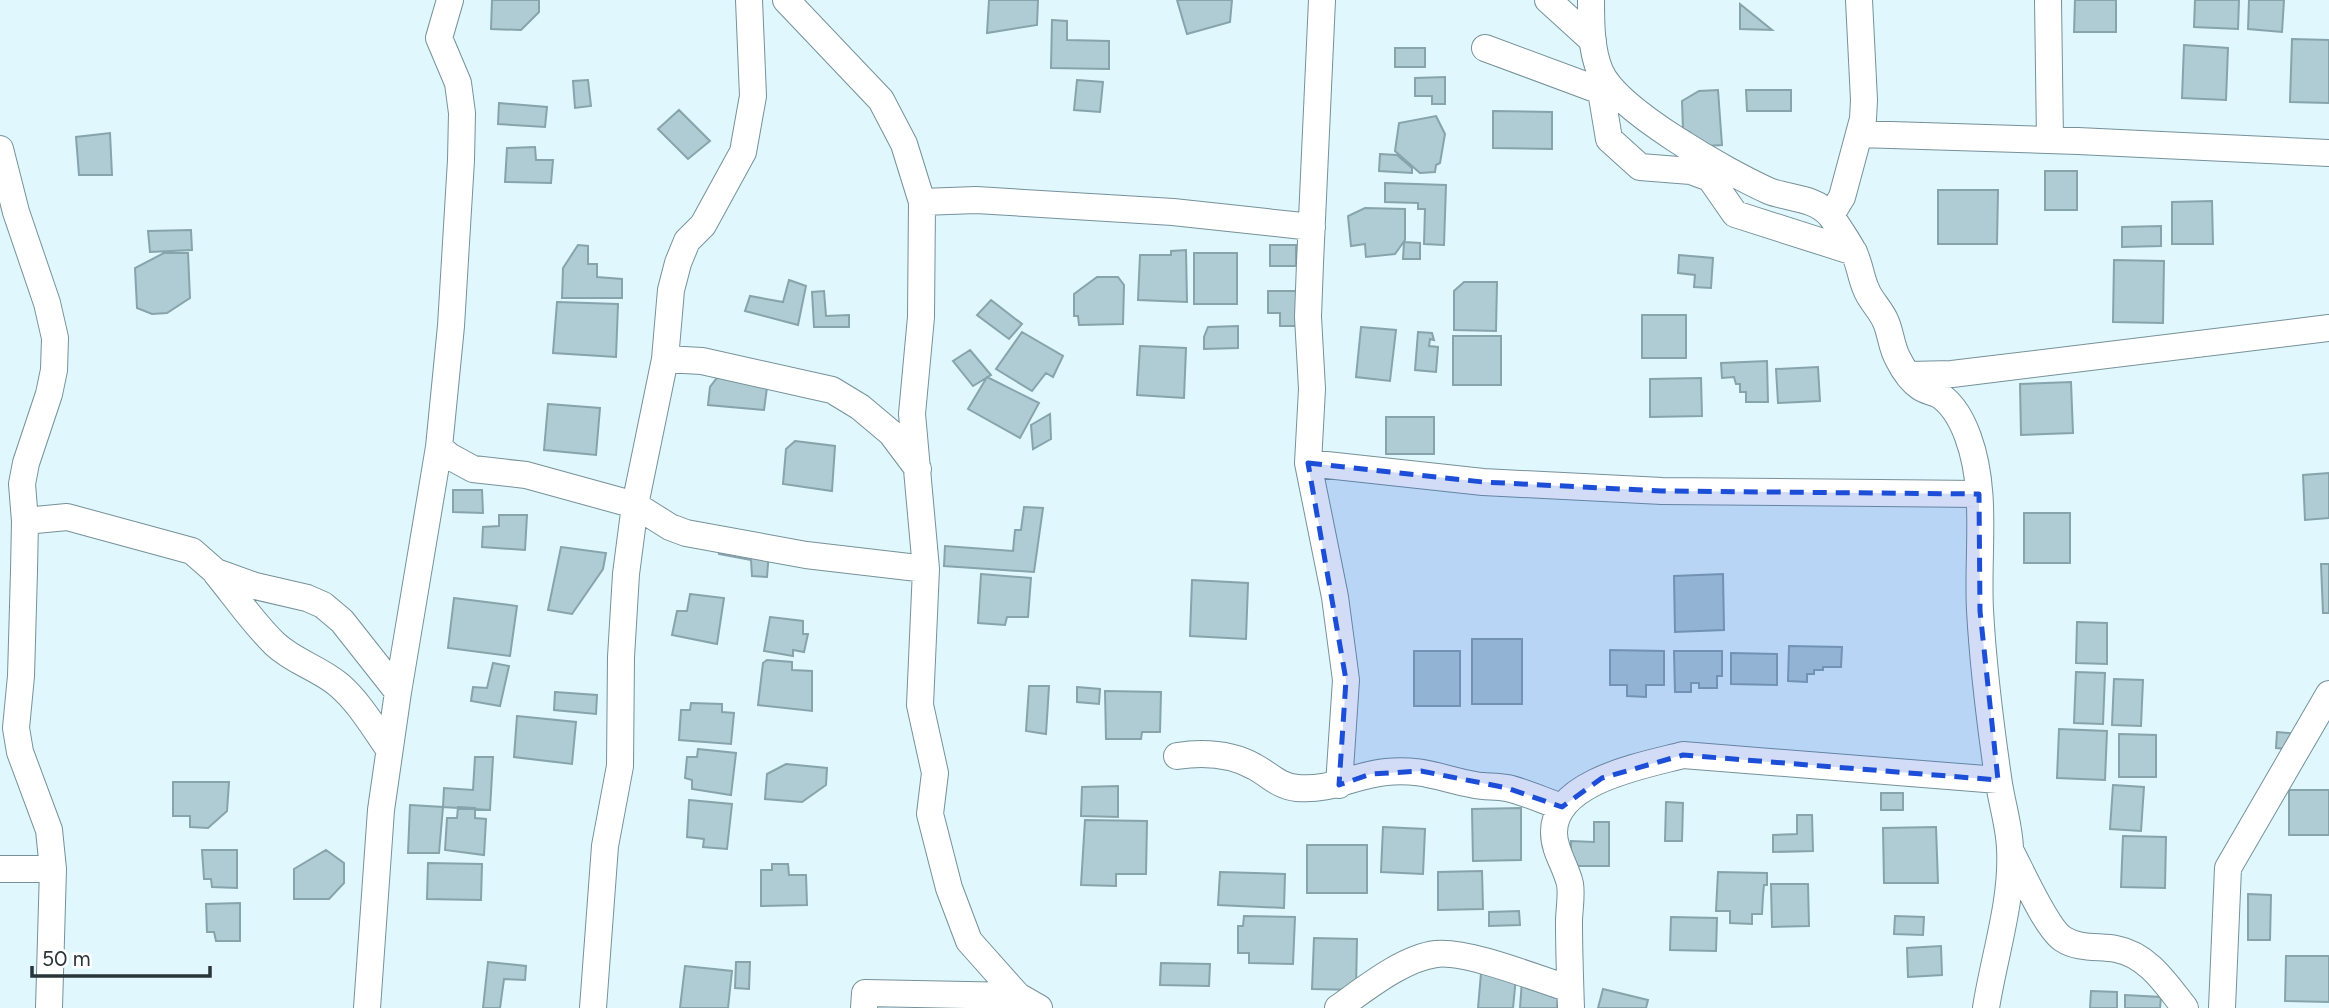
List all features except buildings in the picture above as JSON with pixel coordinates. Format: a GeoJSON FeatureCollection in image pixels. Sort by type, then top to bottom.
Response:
{"type":"FeatureCollection","features":[{"type":"Feature","properties":{"kind":"street"},"geometry":{"type":"LineString","coordinates":[[368,1008],[381,810],[439,447],[451,326],[462,113],[458,83],[439,38],[450,0]]}},
{"type":"Feature","properties":{"kind":"street"},"geometry":{"type":"LineString","coordinates":[[593,1008],[605,846],[620,766],[624,602],[635,505],[665,359],[671,290],[678,263],[687,241],[703,225],[743,152],[753,96],[749,0]]}},
{"type":"Feature","properties":{"kind":"street"},"geometry":{"type":"LineString","coordinates":[[786,0],[881,100],[904,145],[922,202],[921,317],[912,414],[926,569],[920,705],[935,773],[930,814],[950,888],[969,941],[1029,1002]]}},
{"type":"Feature","properties":{"kind":"street"},"geometry":{"type":"LineString","coordinates":[[1322,0],[1308,317],[1312,389],[1308,463],[1335,597],[1346,680],[1339,785]]}},
{"type":"Feature","properties":{"kind":"street"},"geometry":{"type":"LineString","coordinates":[[1548,0],[1593,41]]}},
{"type":"Feature","properties":{"kind":"street"},"geometry":{"type":"LineString","coordinates":[[1591,0],[1593,41],[1600,72],[1618,97],[1685,145],[1734,175],[1775,193],[1799,198],[1831,215],[1854,252],[1866,290],[1885,319],[1897,357],[1922,389],[1941,396],[1959,417],[1968,438],[1979,494],[1980,611],[1998,780],[2007,818],[2010,850],[2002,929],[1986,1008]]}},
{"type":"Feature","properties":{"kind":"street"},"geometry":{"type":"LineString","coordinates":[[1831,215],[1842,197],[1859,134],[1864,100],[1859,0]]}},
{"type":"Feature","properties":{"kind":"street"},"geometry":{"type":"LineString","coordinates":[[2048,0],[2050,140]]}},
{"type":"Feature","properties":{"kind":"street"},"geometry":{"type":"LineString","coordinates":[[1485,48],[1601,90],[1609,139],[1640,167],[1691,172],[1710,178],[1735,214],[1854,252]]}},
{"type":"Feature","properties":{"kind":"street"},"geometry":{"type":"LineString","coordinates":[[1859,134],[2329,153]]}},
{"type":"Feature","properties":{"kind":"street"},"geometry":{"type":"LineString","coordinates":[[0,150],[16,212],[47,303],[55,338],[54,370],[49,394],[26,463],[22,484],[25,520],[11,630],[17,741],[49,830],[53,869],[49,1008]]}},
{"type":"Feature","properties":{"kind":"street"},"geometry":{"type":"LineString","coordinates":[[922,202],[1002,201],[1173,212],[1312,227]]}},
{"type":"Feature","properties":{"kind":"street"},"geometry":{"type":"LineString","coordinates":[[1908,374],[1952,374],[2329,328]]}},
{"type":"Feature","properties":{"kind":"street"},"geometry":{"type":"LineString","coordinates":[[665,359],[702,361],[832,390],[846,397],[891,433],[918,468]]}},
{"type":"Feature","properties":{"kind":"street"},"geometry":{"type":"LineString","coordinates":[[439,447],[449,456],[472,468],[526,475],[635,505],[670,527],[686,533],[806,555],[926,569]]}},
{"type":"Feature","properties":{"kind":"street"},"geometry":{"type":"LineString","coordinates":[[1308,463],[1483,482],[1662,491],[1979,494]]}},
{"type":"Feature","properties":{"kind":"street"},"geometry":{"type":"LineString","coordinates":[[25,520],[67,517],[192,551],[216,572],[273,643],[289,656],[340,685],[389,749]]}},
{"type":"Feature","properties":{"kind":"street"},"geometry":{"type":"LineString","coordinates":[[216,572],[323,605],[342,621],[398,692]]}},
{"type":"Feature","properties":{"kind":"street"},"geometry":{"type":"LineString","coordinates":[[2222,1008],[2228,868],[2329,694]]}},
{"type":"Feature","properties":{"kind":"street"},"geometry":{"type":"LineString","coordinates":[[1177,756],[1197,753],[1240,759],[1283,786],[1308,788],[1339,785],[1371,774],[1421,771],[1475,785],[1507,788],[1562,807]]}},
{"type":"Feature","properties":{"kind":"street"},"geometry":{"type":"LineString","coordinates":[[1338,1008],[1402,966],[1434,954],[1455,954],[1570,998],[1570,885],[1553,832],[1556,816],[1562,807],[1579,792],[1602,778],[1684,755],[1998,780]]}},
{"type":"Feature","properties":{"kind":"street"},"geometry":{"type":"LineString","coordinates":[[2010,850],[2056,933],[2078,945],[2114,949],[2140,958],[2185,1008]]}},
{"type":"Feature","properties":{"kind":"street"},"geometry":{"type":"LineString","coordinates":[[0,869],[53,869]]}},
{"type":"Feature","properties":{"kind":"street"},"geometry":{"type":"LineString","coordinates":[[864,1008],[865,993],[1029,1002]]}},
{"type":"Feature","properties":{"kind":"highlighted area"},"geometry":{"type":"Polygon","coordinates":[[[1308,463],[1483,482],[1662,491],[1979,494],[1980,611],[1998,780],[1683,755],[1602,778],[1562,807],[1507,788],[1421,771],[1371,774],[1339,785],[1346,680],[1308,463]]]}}]}
